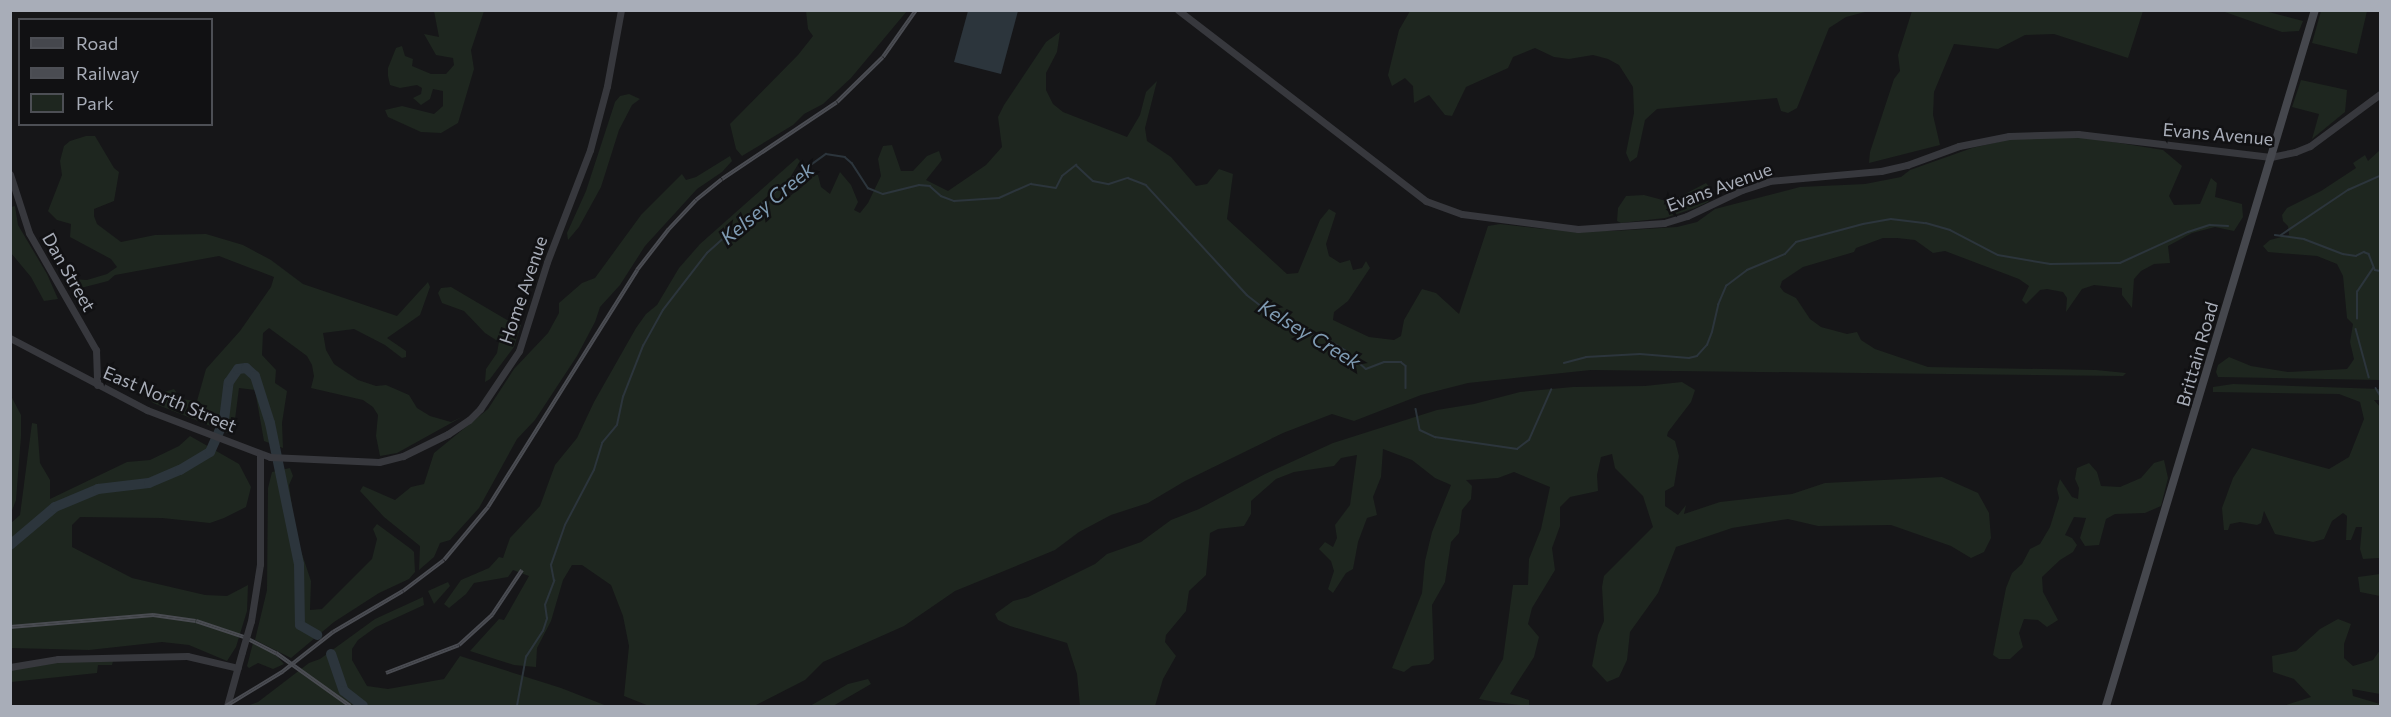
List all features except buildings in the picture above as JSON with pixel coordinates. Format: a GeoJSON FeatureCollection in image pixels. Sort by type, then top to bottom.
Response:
{"type":"FeatureCollection","features":[{"type":"Feature","properties":{"kind":"main road","name":"Brittain Road"},"geometry":{"type":"LineString","coordinates":[[2106,706],[2315,10]]}},
{"type":"Feature","properties":{"kind":"street","name":"Home Avenue"},"geometry":{"type":"LineString","coordinates":[[327,460],[389,461],[448,434],[473,416],[510,368],[523,342],[547,262],[587,157],[605,95],[621,10]]}},
{"type":"Feature","properties":{"kind":"street","name":"Evans Avenue"},"geometry":{"type":"LineString","coordinates":[[1178,10],[1413,194],[1443,209],[1481,217],[1585,230],[1648,225],[1687,216],[1742,190],[1769,181],[1881,171],[1975,142],[2024,134],[2078,134],[2271,157],[2310,146],[2380,94]]}},
{"type":"Feature","properties":{"kind":"street","name":"Dan Street"},"geometry":{"type":"LineString","coordinates":[[10,174],[29,233],[96,350],[97,385]]}},
{"type":"Feature","properties":{"kind":"street","name":"East North Street"},"geometry":{"type":"LineString","coordinates":[[10,338],[147,410],[260,454],[270,457],[327,460]]}},
{"type":"Feature","properties":{"kind":"street"},"geometry":{"type":"LineString","coordinates":[[227,706],[251,621],[260,564],[260,454]]}},
{"type":"Feature","properties":{"kind":"street"},"geometry":{"type":"LineString","coordinates":[[10,667],[57,659],[187,656],[238,668]]}},
{"type":"Feature","properties":{"kind":"green space"},"geometry":{"type":"Polygon","coordinates":[[[1912,10],[2143,11],[2128,58],[2054,34],[2025,35],[1998,49],[1954,44],[1934,92],[1933,115],[1940,145],[1869,163],[1870,152],[1894,79],[1900,71],[1898,55],[1912,10]]]}},
{"type":"Feature","properties":{"kind":"green space"},"geometry":{"type":"Polygon","coordinates":[[[434,11],[484,11],[471,50],[474,69],[458,123],[441,133],[421,132],[388,117],[385,110],[402,106],[434,114],[443,106],[443,91],[433,89],[430,99],[421,105],[413,98],[421,94],[422,88],[417,85],[400,88],[390,85],[388,76],[388,68],[396,48],[402,46],[405,56],[413,59],[412,66],[431,74],[446,74],[454,65],[453,58],[436,55],[424,34],[439,37],[434,11]]]}},
{"type":"Feature","properties":{"kind":"green space"},"geometry":{"type":"Polygon","coordinates":[[[806,11],[907,11],[851,78],[823,104],[804,114],[793,125],[742,156],[736,149],[730,124],[798,55],[813,36],[808,29],[806,11]]]}},
{"type":"Feature","properties":{"kind":"green space"},"geometry":{"type":"Polygon","coordinates":[[[1410,11],[1869,11],[1846,17],[1829,28],[1797,108],[1788,113],[1781,111],[1777,98],[1657,109],[1645,120],[1637,157],[1630,162],[1626,153],[1634,113],[1633,87],[1619,65],[1593,55],[1569,59],[1554,57],[1535,48],[1513,57],[1508,68],[1466,87],[1452,116],[1445,115],[1429,95],[1414,103],[1413,86],[1405,78],[1392,86],[1388,75],[1399,30],[1410,11]]]}},
{"type":"Feature","properties":{"kind":"green space"},"geometry":{"type":"Polygon","coordinates":[[[2222,11],[2265,11],[2303,21],[2299,31],[2282,32],[2222,11]]]}},
{"type":"Feature","properties":{"kind":"green space"},"geometry":{"type":"Polygon","coordinates":[[[2321,11],[2367,11],[2357,54],[2312,43],[2321,11]]]}},
{"type":"Feature","properties":{"kind":"green space"},"geometry":{"type":"Polygon","coordinates":[[[1060,32],[1057,52],[1046,73],[1046,90],[1053,104],[1063,112],[1127,137],[1140,115],[1146,92],[1157,81],[1145,128],[1147,141],[1171,157],[1196,186],[1207,184],[1219,169],[1233,174],[1227,219],[1287,274],[1298,273],[1320,220],[1329,209],[1336,213],[1326,244],[1329,256],[1340,263],[1350,260],[1353,270],[1362,268],[1366,261],[1370,268],[1348,301],[1334,312],[1333,320],[1369,337],[1394,340],[1401,336],[1404,320],[1422,289],[1436,293],[1459,314],[1488,226],[1500,224],[1544,229],[1613,231],[1677,227],[1697,222],[1715,209],[1800,187],[1865,184],[1901,177],[1910,170],[1972,148],[2016,138],[2082,137],[2163,150],[2182,166],[2169,196],[2174,205],[2200,204],[2211,178],[2217,183],[2215,197],[2242,204],[2243,217],[2234,231],[2215,227],[2192,233],[2168,246],[2170,263],[2154,264],[2141,271],[2134,279],[2132,308],[2122,295],[2122,288],[2094,285],[2082,289],[2066,312],[2067,298],[2063,292],[2040,290],[2026,304],[2022,300],[2029,286],[2019,279],[1945,251],[1933,253],[1915,240],[1897,238],[1883,238],[1856,248],[1854,252],[1803,267],[1782,281],[1780,287],[1784,292],[1796,298],[1810,319],[1821,327],[1847,334],[1857,332],[1861,340],[1875,349],[1928,367],[2096,370],[2126,373],[2123,376],[1591,370],[1468,383],[1421,395],[1354,421],[1332,414],[1283,433],[1185,481],[1148,503],[1111,515],[1079,532],[1055,550],[955,591],[904,626],[823,662],[805,680],[754,706],[649,706],[624,696],[629,646],[623,616],[611,585],[582,565],[572,565],[563,580],[551,621],[537,648],[536,667],[514,665],[470,651],[499,619],[504,620],[529,576],[513,570],[508,577],[474,583],[466,594],[449,608],[444,604],[461,580],[489,568],[499,557],[503,558],[510,538],[540,506],[555,465],[577,438],[594,402],[636,328],[646,314],[657,305],[679,268],[700,244],[797,158],[800,161],[782,191],[790,196],[802,187],[811,174],[818,175],[821,187],[830,194],[840,172],[851,185],[858,202],[854,210],[860,213],[868,203],[881,176],[878,159],[883,146],[892,145],[901,171],[913,171],[927,156],[939,151],[942,160],[926,180],[948,191],[986,165],[1002,147],[998,117],[1004,105],[1046,42],[1060,32]]]}},
{"type":"Feature","properties":{"kind":"green space"},"geometry":{"type":"Polygon","coordinates":[[[2301,80],[2347,90],[2345,112],[2312,139],[2319,114],[2292,107],[2301,80]]]}},
{"type":"Feature","properties":{"kind":"green space"},"geometry":{"type":"Polygon","coordinates":[[[629,94],[640,99],[632,105],[619,130],[601,187],[579,227],[568,240],[567,233],[586,191],[615,102],[620,96],[629,94]]]}},
{"type":"Feature","properties":{"kind":"green space"},"geometry":{"type":"Polygon","coordinates":[[[95,136],[114,168],[119,172],[114,201],[94,209],[94,216],[97,224],[121,242],[155,235],[206,234],[243,245],[271,260],[303,284],[397,316],[428,282],[430,287],[420,315],[387,338],[406,351],[406,357],[402,358],[385,345],[354,329],[323,333],[326,350],[334,364],[358,380],[376,386],[386,385],[409,395],[417,408],[430,416],[451,422],[462,417],[397,453],[380,456],[376,436],[378,415],[373,407],[363,400],[311,388],[314,376],[307,356],[269,328],[263,333],[262,355],[276,370],[275,383],[287,391],[282,423],[283,448],[264,441],[255,390],[239,388],[233,435],[153,403],[148,397],[174,389],[181,399],[197,401],[206,369],[240,331],[271,287],[274,277],[219,256],[115,275],[108,281],[77,289],[71,279],[87,280],[107,274],[117,267],[111,259],[70,237],[71,224],[57,220],[48,211],[62,175],[60,161],[64,146],[70,141],[95,136]]]}},
{"type":"Feature","properties":{"kind":"green space"},"geometry":{"type":"Polygon","coordinates":[[[2380,150],[2380,380],[2218,377],[2216,372],[2218,365],[2229,357],[2251,366],[2288,372],[2347,369],[2350,365],[2354,359],[2350,342],[2353,324],[2347,318],[2343,276],[2337,264],[2317,256],[2268,252],[2263,246],[2270,240],[2289,235],[2288,226],[2283,221],[2282,215],[2287,208],[2321,191],[2356,168],[2353,163],[2365,155],[2368,161],[2380,150]]]}},
{"type":"Feature","properties":{"kind":"green space"},"geometry":{"type":"Polygon","coordinates":[[[730,156],[732,161],[722,172],[697,189],[645,246],[620,285],[600,307],[595,322],[577,356],[535,420],[517,439],[479,508],[450,540],[440,543],[434,557],[419,570],[420,546],[384,517],[360,491],[363,486],[395,500],[411,487],[424,484],[434,453],[488,409],[514,369],[548,333],[559,313],[559,303],[582,283],[595,278],[641,215],[682,174],[686,180],[696,177],[730,156]]]}},
{"type":"Feature","properties":{"kind":"green space"},"geometry":{"type":"Polygon","coordinates":[[[1706,183],[1712,190],[1708,202],[1695,208],[1665,218],[1621,223],[1617,221],[1618,208],[1626,196],[1644,195],[1670,202],[1706,183]]]}},
{"type":"Feature","properties":{"kind":"green space"},"geometry":{"type":"Polygon","coordinates":[[[15,206],[18,225],[47,274],[58,299],[44,301],[31,277],[11,253],[11,207],[15,206]]]}},
{"type":"Feature","properties":{"kind":"green space"},"geometry":{"type":"Polygon","coordinates":[[[451,287],[514,324],[521,325],[514,347],[490,379],[485,382],[486,369],[497,353],[499,342],[485,333],[464,311],[442,303],[438,293],[441,288],[451,287]]]}},
{"type":"Feature","properties":{"kind":"green space"},"geometry":{"type":"Polygon","coordinates":[[[1682,382],[1695,390],[1691,402],[1668,432],[1667,436],[1675,441],[1679,456],[1674,486],[1665,491],[1665,506],[1678,515],[1686,505],[1684,514],[1720,502],[1792,494],[1825,483],[1942,477],[1978,493],[1989,513],[1991,538],[1984,552],[1971,558],[1951,546],[1891,525],[1818,526],[1788,519],[1732,528],[1676,547],[1658,593],[1630,632],[1627,660],[1619,677],[1607,682],[1592,666],[1598,635],[1604,621],[1602,587],[1604,576],[1653,527],[1643,496],[1615,468],[1612,454],[1601,457],[1597,475],[1598,491],[1570,497],[1560,507],[1560,526],[1552,548],[1555,570],[1532,608],[1528,624],[1539,637],[1534,657],[1510,694],[1529,700],[1529,706],[1495,702],[1479,699],[1503,659],[1513,585],[1528,585],[1529,559],[1541,529],[1550,487],[1514,472],[1498,478],[1466,480],[1472,486],[1471,499],[1462,510],[1459,533],[1451,542],[1445,582],[1432,605],[1434,659],[1429,664],[1412,666],[1404,672],[1392,668],[1422,593],[1425,561],[1432,532],[1451,485],[1435,478],[1412,460],[1383,449],[1381,477],[1373,497],[1377,515],[1367,518],[1358,542],[1353,569],[1346,573],[1333,593],[1328,589],[1334,571],[1331,561],[1319,549],[1325,542],[1333,547],[1337,538],[1335,525],[1350,505],[1357,455],[1341,458],[1334,466],[1294,472],[1276,479],[1251,501],[1251,514],[1244,526],[1218,529],[1210,533],[1206,575],[1189,591],[1186,611],[1166,635],[1165,642],[1176,656],[1163,679],[1155,706],[1080,706],[1077,674],[1067,643],[1010,626],[998,620],[995,614],[1013,601],[1028,597],[1095,564],[1107,554],[1141,542],[1171,520],[1199,509],[1265,474],[1333,443],[1437,410],[1474,404],[1520,392],[1682,382]]]}},
{"type":"Feature","properties":{"kind":"green space"},"geometry":{"type":"Polygon","coordinates":[[[2233,384],[2380,389],[2380,400],[2374,400],[2380,407],[2379,558],[2363,559],[2360,549],[2362,527],[2356,527],[2351,540],[2346,540],[2347,516],[2343,513],[2332,521],[2324,539],[2313,542],[2275,534],[2264,511],[2261,523],[2257,525],[2240,522],[2230,524],[2228,530],[2224,530],[2222,508],[2233,478],[2252,448],[2329,469],[2349,457],[2364,419],[2360,402],[2339,394],[2213,392],[2213,387],[2233,384]]]}},
{"type":"Feature","properties":{"kind":"green space"},"geometry":{"type":"Polygon","coordinates":[[[10,394],[21,415],[16,500],[11,513],[10,394]]]}},
{"type":"Feature","properties":{"kind":"green space"},"geometry":{"type":"Polygon","coordinates":[[[32,423],[37,424],[40,463],[50,480],[50,499],[127,462],[150,460],[179,446],[190,436],[239,464],[251,487],[246,507],[224,518],[210,523],[162,518],[80,517],[72,525],[72,547],[132,578],[205,595],[227,596],[248,585],[247,611],[236,647],[227,661],[189,645],[162,642],[89,650],[11,648],[11,523],[20,515],[32,423]]]}},
{"type":"Feature","properties":{"kind":"green space"},"geometry":{"type":"Polygon","coordinates":[[[2164,460],[2168,478],[2161,506],[2145,513],[2115,514],[2106,519],[2099,545],[2085,546],[2080,538],[2086,518],[2074,517],[2065,535],[2072,538],[2077,545],[2073,552],[2060,560],[2042,577],[2043,592],[2058,620],[2047,627],[2038,620],[2024,619],[2019,633],[2023,647],[2010,659],[1999,659],[1993,655],[2006,588],[2012,573],[2022,564],[2030,549],[2040,544],[2050,527],[2059,498],[2057,489],[2060,479],[2072,497],[2078,499],[2079,488],[2075,479],[2077,468],[2089,463],[2097,472],[2101,486],[2120,487],[2141,478],[2154,463],[2164,460]]]}},
{"type":"Feature","properties":{"kind":"green space"},"geometry":{"type":"Polygon","coordinates":[[[290,468],[293,476],[289,485],[296,536],[311,581],[310,610],[322,609],[372,559],[377,539],[373,529],[377,524],[414,552],[415,572],[409,579],[379,593],[334,622],[291,658],[255,640],[267,590],[268,488],[272,472],[290,468]]]}},
{"type":"Feature","properties":{"kind":"green space"},"geometry":{"type":"Polygon","coordinates":[[[2380,574],[2380,596],[2360,592],[2358,577],[2380,574]]]}},
{"type":"Feature","properties":{"kind":"green space"},"geometry":{"type":"Polygon","coordinates":[[[448,582],[450,586],[434,604],[428,591],[448,582]]]}},
{"type":"Feature","properties":{"kind":"green space"},"geometry":{"type":"Polygon","coordinates":[[[423,597],[424,605],[376,627],[358,640],[352,649],[352,660],[367,686],[388,689],[444,679],[460,656],[561,688],[607,706],[247,706],[258,702],[309,663],[320,659],[375,619],[423,597]]]}},
{"type":"Feature","properties":{"kind":"green space"},"geometry":{"type":"Polygon","coordinates":[[[2338,619],[2351,624],[2344,644],[2344,658],[2353,666],[2373,660],[2380,650],[2380,694],[2352,689],[2353,696],[2380,704],[2380,706],[2283,706],[2311,697],[2294,679],[2273,672],[2272,656],[2296,651],[2320,629],[2338,619]]]}},
{"type":"Feature","properties":{"kind":"green space"},"geometry":{"type":"Polygon","coordinates":[[[253,643],[276,655],[284,664],[273,669],[258,663],[249,668],[247,666],[253,643]]]}},
{"type":"Feature","properties":{"kind":"green space"},"geometry":{"type":"Polygon","coordinates":[[[113,661],[112,665],[98,665],[97,673],[11,682],[11,669],[59,662],[113,661]]]}},
{"type":"Feature","properties":{"kind":"green space"},"geometry":{"type":"Polygon","coordinates":[[[868,679],[871,684],[833,706],[810,706],[848,684],[868,679]]]}},
{"type":"Feature","properties":{"kind":"shaded area"},"geometry":{"type":"Polygon","coordinates":[[[968,11],[1018,11],[1001,74],[954,62],[968,11]]]}},
{"type":"Feature","properties":{"kind":"waterway","name":"Kelsey Creek"},"geometry":{"type":"LineString","coordinates":[[517,706],[526,657],[543,631],[547,619],[545,605],[554,581],[551,565],[565,525],[594,470],[602,443],[617,425],[623,397],[643,346],[663,310],[707,253],[783,185],[826,154],[845,157],[852,163],[868,188],[883,194],[919,185],[930,186],[941,196],[954,201],[999,198],[1031,184],[1056,188],[1062,176],[1076,165],[1093,181],[1109,184],[1128,178],[1146,185],[1247,295],[1279,320],[1307,333],[1325,338],[1345,350],[1366,369],[1384,362],[1401,362],[1406,366],[1406,388]]}},
{"type":"Feature","properties":{"kind":"waterway","name":"Kelsey Creek"},"geometry":{"type":"LineString","coordinates":[[2281,235],[2348,190],[2380,176]]}},
{"type":"Feature","properties":{"kind":"waterway","name":"Kelsey Creek"},"geometry":{"type":"LineString","coordinates":[[1564,363],[1586,357],[1640,354],[1689,358],[1697,356],[1707,345],[1726,286],[1747,270],[1785,254],[1796,242],[1863,224],[1891,219],[1926,223],[1950,230],[1998,255],[2050,264],[2120,263],[2188,232],[2210,225],[2228,226]]}},
{"type":"Feature","properties":{"kind":"waterway"},"geometry":{"type":"LineString","coordinates":[[2275,235],[2304,239],[2343,254],[2356,256],[2364,252],[2369,254],[2375,270],[2380,271]]}},
{"type":"Feature","properties":{"kind":"waterway"},"geometry":{"type":"LineString","coordinates":[[2357,319],[2357,292],[2373,268]]}},
{"type":"Feature","properties":{"kind":"waterway"},"geometry":{"type":"LineString","coordinates":[[2356,329],[2369,377]]}},
{"type":"Feature","properties":{"kind":"waterway"},"geometry":{"type":"LineString","coordinates":[[10,545],[55,507],[98,489],[149,483],[180,470],[210,452],[224,420],[229,382],[238,369],[246,368],[255,376],[270,423],[299,564],[300,625],[317,635]]}},
{"type":"Feature","properties":{"kind":"waterway"},"geometry":{"type":"LineString","coordinates":[[2376,388],[2380,395]]}},
{"type":"Feature","properties":{"kind":"waterway","name":"Kelsey Creek"},"geometry":{"type":"LineString","coordinates":[[1416,409],[1420,430],[1435,437],[1517,449],[1529,440],[1551,390]]}},
{"type":"Feature","properties":{"kind":"waterway"},"geometry":{"type":"LineString","coordinates":[[331,654],[344,691],[363,706]]}},
{"type":"Feature","properties":{"kind":"railway"},"geometry":{"type":"LineString","coordinates":[[226,706],[282,672],[333,632],[403,591],[444,560],[488,507],[637,270],[668,230],[696,200],[722,179],[837,102],[883,57],[916,10]]}},
{"type":"Feature","properties":{"kind":"railway"},"geometry":{"type":"LineString","coordinates":[[386,673],[459,645],[492,615],[522,570]]}},
{"type":"Feature","properties":{"kind":"railway"},"geometry":{"type":"LineString","coordinates":[[10,627],[153,615],[196,621],[244,637],[276,653],[350,706]]}}]}
